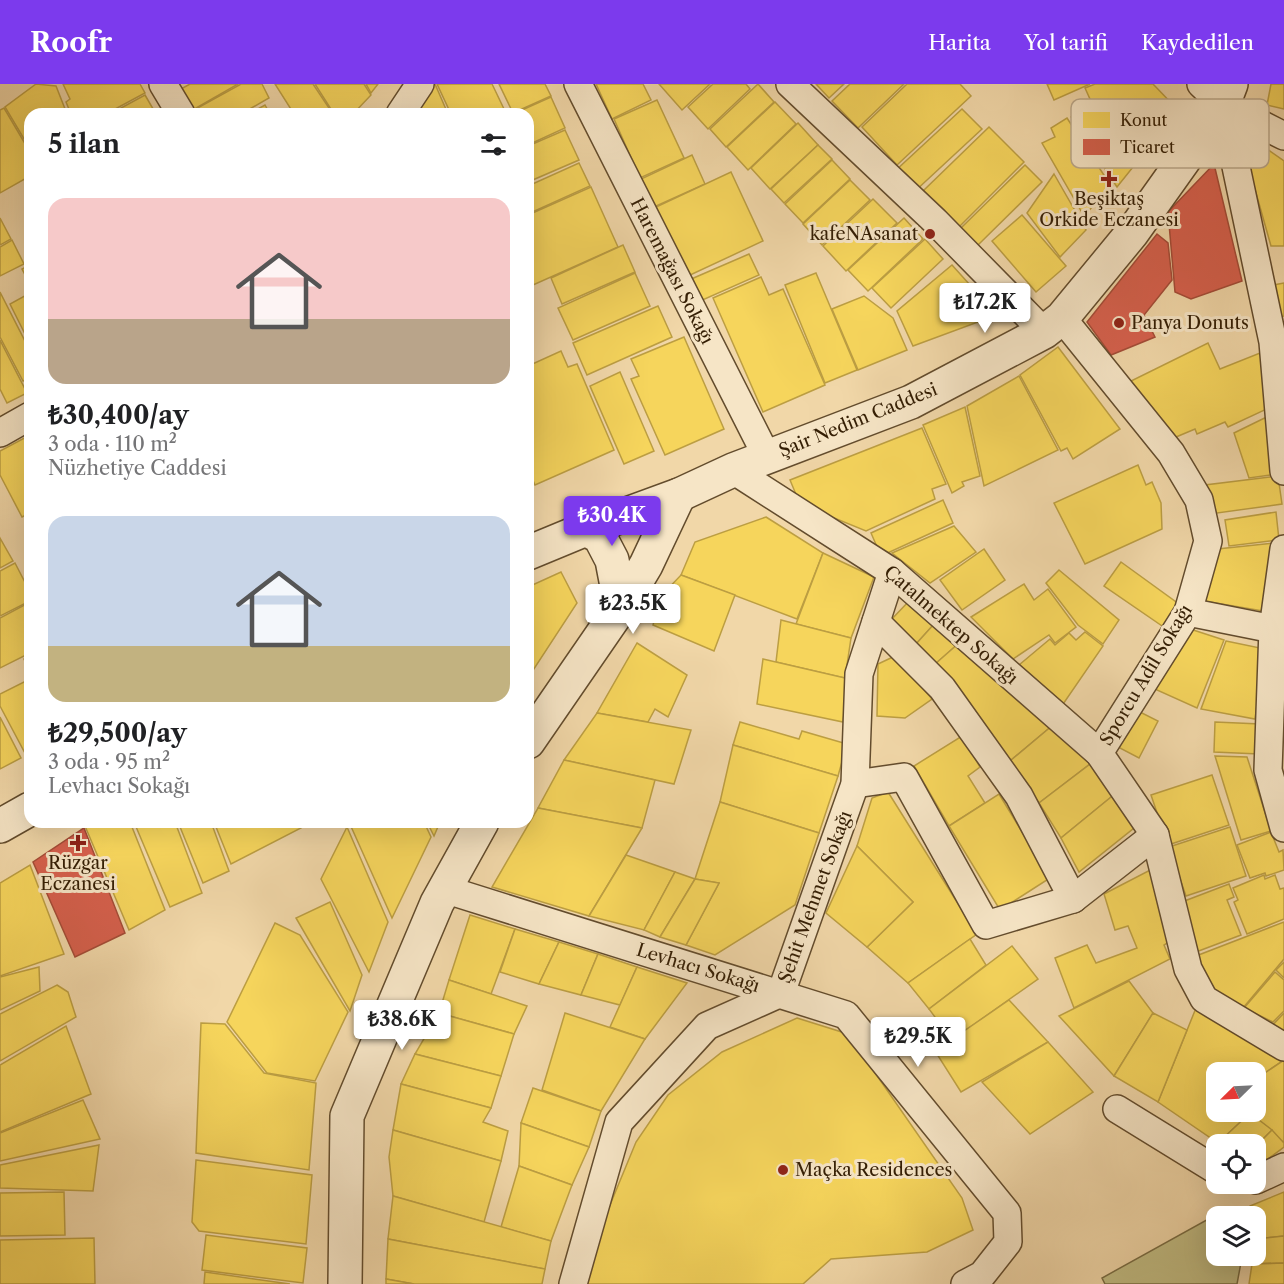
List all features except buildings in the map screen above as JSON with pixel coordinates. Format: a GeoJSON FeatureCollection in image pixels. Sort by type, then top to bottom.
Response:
{"type":"FeatureCollection","features":[{"type":"Feature","properties":{"kind":"street"},"geometry":{"type":"LineString","coordinates":[[164,84],[178,108]]}},
{"type":"Feature","properties":{"kind":"street"},"geometry":{"type":"LineString","coordinates":[[404,108],[420,84]]}},
{"type":"Feature","properties":{"kind":"street","name":"Haremağası Sokağı"},"geometry":{"type":"LineString","coordinates":[[578,84],[767,457]]}},
{"type":"Feature","properties":{"kind":"street","name":"Sporcu Adil Sokağı"},"geometry":{"type":"LineString","coordinates":[[790,84],[935,221],[1053,325],[1171,453],[1199,500],[1208,541],[1188,612],[1099,753],[1155,835],[1188,969],[1204,999],[1284,1047]]}},
{"type":"Feature","properties":{"kind":"street"},"geometry":{"type":"LineString","coordinates":[[1269,126],[1284,136]]}},
{"type":"Feature","properties":{"kind":"street","name":"Şair Nedim Caddesi"},"geometry":{"type":"LineString","coordinates":[[534,551],[679,495],[733,470],[911,402],[1053,325],[1132,233],[1171,168]]}},
{"type":"Feature","properties":{"kind":"street"},"geometry":{"type":"LineString","coordinates":[[1235,168],[1273,342],[1284,471]]}},
{"type":"Feature","properties":{"kind":"street"},"geometry":{"type":"LineString","coordinates":[[0,433],[24,419]]}},
{"type":"Feature","properties":{"kind":"street","name":"Çatalmektep Sokağı"},"geometry":{"type":"LineString","coordinates":[[733,470],[892,572],[1099,753]]}},
{"type":"Feature","properties":{"kind":"street"},"geometry":{"type":"LineString","coordinates":[[534,732],[621,607],[646,565],[679,495]]}},
{"type":"Feature","properties":{"kind":"street"},"geometry":{"type":"LineString","coordinates":[[586,529],[600,537],[612,560],[621,607]]}},
{"type":"Feature","properties":{"kind":"street"},"geometry":{"type":"LineString","coordinates":[[1284,549],[1268,770],[1284,828]]}},
{"type":"Feature","properties":{"kind":"street","name":"Şehit Mehmet Sokağı"},"geometry":{"type":"LineString","coordinates":[[573,1284],[619,1122],[707,1026],[781,993],[855,784],[859,674],[892,572]]}},
{"type":"Feature","properties":{"kind":"street"},"geometry":{"type":"LineString","coordinates":[[1188,612],[1279,629]]}},
{"type":"Feature","properties":{"kind":"street"},"geometry":{"type":"LineString","coordinates":[[876,622],[942,688],[1019,796],[1073,899]]}},
{"type":"Feature","properties":{"kind":"street"},"geometry":{"type":"LineString","coordinates":[[855,784],[904,777],[986,925],[1073,899],[1155,835]]}},
{"type":"Feature","properties":{"kind":"street"},"geometry":{"type":"LineString","coordinates":[[0,826],[24,812]]}},
{"type":"Feature","properties":{"kind":"street"},"geometry":{"type":"LineString","coordinates":[[345,1284],[347,1116],[444,889],[479,828]]}},
{"type":"Feature","properties":{"kind":"street","name":"Levhacı Sokağı"},"geometry":{"type":"LineString","coordinates":[[444,889],[846,1015],[1007,1213],[1008,1242],[982,1275],[965,1284]]}},
{"type":"Feature","properties":{"kind":"street"},"geometry":{"type":"LineString","coordinates":[[1117,1109],[1206,1164]]}},
{"type":"Feature","properties":{"kind":"street"},"geometry":{"type":"LineString","coordinates":[[1266,1175],[1284,1167]]}},
{"type":"Feature","properties":{"kind":"shaded area"},"geometry":{"type":"Polygon","coordinates":[[[1206,1220],[1206,1266],[1240,1266],[1237,1284],[1105,1284],[1102,1278],[1206,1220]]]}},
{"type":"Feature","properties":{"kind":"place","name":"Beşiktaş Orkide Eczanesi"},"geometry":{"type":"Point","coordinates":[1109,179]}},
{"type":"Feature","properties":{"kind":"place","name":"kafeNAsanat"},"geometry":{"type":"Point","coordinates":[930,234]}},
{"type":"Feature","properties":{"kind":"place","name":"Panya Donuts"},"geometry":{"type":"Point","coordinates":[1119,323]}},
{"type":"Feature","properties":{"kind":"place","name":"Rüzgar Eczanesi"},"geometry":{"type":"Point","coordinates":[78,843]}},
{"type":"Feature","properties":{"kind":"place","name":"Maçka Residences"},"geometry":{"type":"Point","coordinates":[783,1170]}}]}
